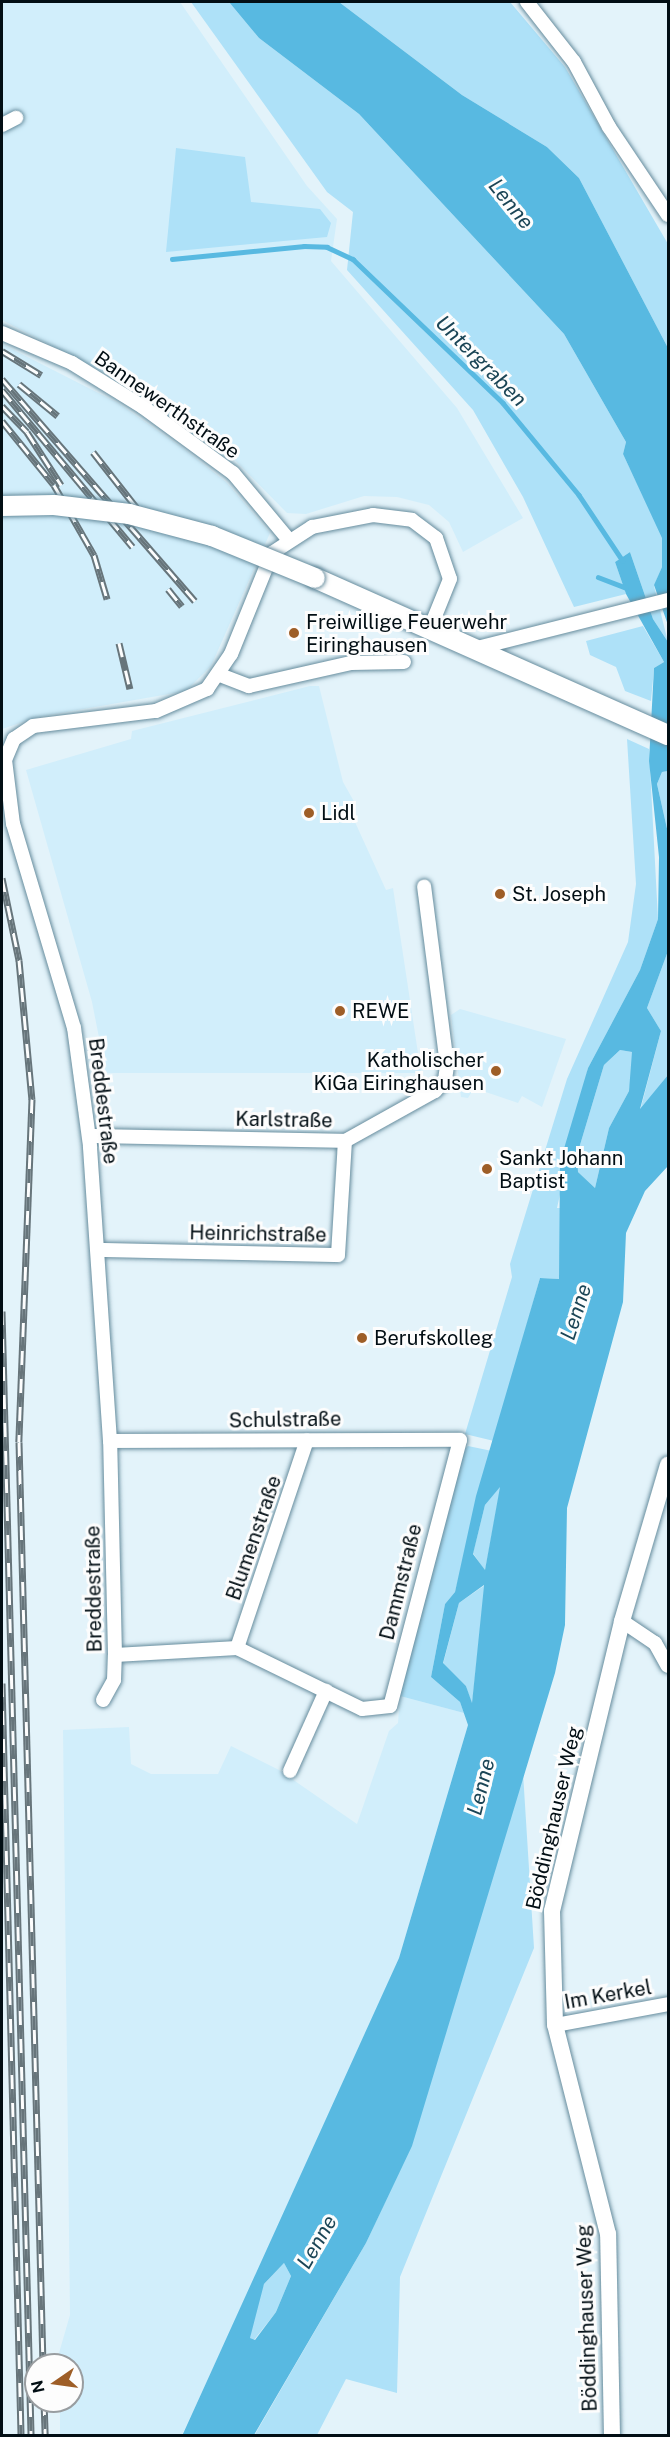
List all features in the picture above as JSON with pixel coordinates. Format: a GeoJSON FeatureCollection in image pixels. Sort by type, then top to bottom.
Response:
{"type":"FeatureCollection","features":[{"type":"Feature","properties":{"kind":"main road"},"geometry":{"type":"LineString","coordinates":[[2,506],[54,505],[129,514],[212,536],[315,578],[429,631],[669,735]]}},
{"type":"Feature","properties":{"kind":"street"},"geometry":{"type":"LineString","coordinates":[[527,2],[574,62],[609,127],[669,215]]}},
{"type":"Feature","properties":{"kind":"street"},"geometry":{"type":"LineString","coordinates":[[2,125],[16,118]]}},
{"type":"Feature","properties":{"kind":"street","name":"Bannewerthstraße"},"geometry":{"type":"LineString","coordinates":[[2,333],[72,363],[143,407],[233,473],[288,538]]}},
{"type":"Feature","properties":{"kind":"street","name":"Breddestraße"},"geometry":{"type":"LineString","coordinates":[[103,1700],[114,1680],[115,1655],[110,1441],[100,1250],[89,1136],[67,997],[7,799],[3,772],[6,742],[48,722],[177,705],[207,689],[220,675],[260,576],[272,553],[288,538],[347,517],[373,515],[420,525],[444,552],[450,579],[429,631]]}},
{"type":"Feature","properties":{"kind":"street"},"geometry":{"type":"LineString","coordinates":[[473,649],[669,600]]}},
{"type":"Feature","properties":{"kind":"street"},"geometry":{"type":"LineString","coordinates":[[220,675],[249,686],[351,663],[404,662]]}},
{"type":"Feature","properties":{"kind":"street","name":"Karlstraße"},"geometry":{"type":"LineString","coordinates":[[89,1136],[345,1141],[435,1092],[445,1080],[424,886]]}},
{"type":"Feature","properties":{"kind":"street","name":"Heinrichstraße"},"geometry":{"type":"LineString","coordinates":[[100,1250],[338,1255],[345,1141]]}},
{"type":"Feature","properties":{"kind":"street","name":"Blumenstraße"},"geometry":{"type":"LineString","coordinates":[[237,1648],[307,1440]]}},
{"type":"Feature","properties":{"kind":"street","name":"Schulstraße"},"geometry":{"type":"LineString","coordinates":[[110,1441],[460,1440]]}},
{"type":"Feature","properties":{"kind":"street","name":"Dammstraße"},"geometry":{"type":"LineString","coordinates":[[326,1691],[362,1709],[390,1707],[460,1440]]}},
{"type":"Feature","properties":{"kind":"street","name":"Böddinghauser Weg"},"geometry":{"type":"LineString","coordinates":[[612,2436],[608,2234],[555,2025],[552,1911],[622,1621],[669,1465]]}},
{"type":"Feature","properties":{"kind":"street"},"geometry":{"type":"LineString","coordinates":[[622,1621],[655,1644],[669,1666]]}},
{"type":"Feature","properties":{"kind":"street"},"geometry":{"type":"LineString","coordinates":[[115,1655],[237,1648],[326,1691],[290,1771]]}},
{"type":"Feature","properties":{"kind":"street","name":"Im Kerkel"},"geometry":{"type":"LineString","coordinates":[[555,2025],[669,2004]]}},
{"type":"Feature","properties":{"kind":"shaded area"},"geometry":{"type":"Polygon","coordinates":[[[2,2],[180,2],[307,186],[337,219],[331,261],[457,408],[523,518],[463,552],[449,522],[429,505],[397,497],[364,496],[306,514],[287,513],[232,457],[165,404],[2,320],[2,2]]]}},
{"type":"Feature","properties":{"kind":"shaded area"},"geometry":{"type":"Polygon","coordinates":[[[191,2],[229,2],[259,38],[359,114],[564,334],[626,442],[623,454],[663,538],[662,567],[654,586],[668,642],[653,619],[630,552],[615,562],[626,594],[574,607],[523,497],[473,410],[347,270],[353,212],[327,192],[191,2]]]}},
{"type":"Feature","properties":{"kind":"shaded area"},"geometry":{"type":"Polygon","coordinates":[[[339,2],[510,2],[565,67],[668,244],[668,348],[579,178],[547,147],[462,95],[339,2]]]}},
{"type":"Feature","properties":{"kind":"shaded area"},"geometry":{"type":"Polygon","coordinates":[[[176,148],[245,157],[251,202],[320,209],[331,223],[327,237],[166,252],[176,148]]]}},
{"type":"Feature","properties":{"kind":"shaded area"},"geometry":{"type":"Polygon","coordinates":[[[2,344],[118,403],[184,449],[226,482],[270,533],[211,666],[186,691],[38,717],[2,729],[2,344]]]}},
{"type":"Feature","properties":{"kind":"shaded area"},"geometry":{"type":"Polygon","coordinates":[[[643,626],[664,662],[654,668],[651,701],[625,691],[616,667],[590,655],[586,641],[643,626]]]}},
{"type":"Feature","properties":{"kind":"shaded area"},"geometry":{"type":"Polygon","coordinates":[[[310,686],[319,686],[343,782],[356,805],[349,809],[386,890],[393,888],[421,1073],[106,1073],[92,1002],[26,770],[131,739],[132,731],[310,686]]]}},
{"type":"Feature","properties":{"kind":"shaded area"},"geometry":{"type":"Polygon","coordinates":[[[627,739],[649,749],[658,919],[640,970],[588,1068],[557,1208],[562,1208],[559,1279],[540,1278],[494,1441],[465,1434],[512,1277],[510,1264],[567,1079],[628,942],[636,884],[627,739]]]}},
{"type":"Feature","properties":{"kind":"shaded area"},"geometry":{"type":"Polygon","coordinates":[[[668,771],[668,833],[657,784],[662,772],[668,771]]]}},
{"type":"Feature","properties":{"kind":"shaded area"},"geometry":{"type":"Polygon","coordinates":[[[668,951],[668,1075],[640,1111],[661,1031],[647,1008],[668,951]]]}},
{"type":"Feature","properties":{"kind":"shaded area"},"geometry":{"type":"Polygon","coordinates":[[[460,1009],[566,1039],[542,1107],[522,1096],[518,1103],[474,1088],[468,1098],[461,1097],[451,1015],[460,1009]]]}},
{"type":"Feature","properties":{"kind":"shaded area"},"geometry":{"type":"Polygon","coordinates":[[[620,1050],[632,1052],[633,1068],[629,1091],[609,1128],[595,1188],[578,1172],[577,1155],[604,1065],[620,1050]]]}},
{"type":"Feature","properties":{"kind":"shaded area"},"geometry":{"type":"Polygon","coordinates":[[[468,1446],[492,1451],[455,1592],[445,1604],[431,1677],[460,1702],[464,1713],[400,1696],[455,1458],[468,1446]]]}},
{"type":"Feature","properties":{"kind":"shaded area"},"geometry":{"type":"Polygon","coordinates":[[[501,1485],[485,1571],[473,1553],[485,1505],[501,1485]]]}},
{"type":"Feature","properties":{"kind":"shaded area"},"geometry":{"type":"Polygon","coordinates":[[[485,1585],[472,1705],[466,1686],[443,1664],[459,1603],[485,1585]]]}},
{"type":"Feature","properties":{"kind":"shaded area"},"geometry":{"type":"Polygon","coordinates":[[[400,1696],[464,1713],[468,1725],[399,1958],[317,2144],[182,2435],[60,2435],[60,2413],[84,2413],[84,2353],[59,2353],[70,2315],[63,1730],[129,1727],[131,1764],[151,1774],[218,1774],[231,1746],[279,1770],[357,1824],[389,1731],[398,1723],[400,1696]]]}},
{"type":"Feature","properties":{"kind":"shaded area"},"geometry":{"type":"Polygon","coordinates":[[[523,1773],[534,1948],[400,2277],[397,2393],[346,2379],[317,2435],[254,2436],[366,2243],[411,2146],[523,1773]]]}},
{"type":"Feature","properties":{"kind":"shaded area"},"geometry":{"type":"Polygon","coordinates":[[[284,2263],[291,2276],[276,2312],[254,2340],[250,2338],[254,2307],[264,2284],[284,2263]]]}},
{"type":"Feature","properties":{"kind":"water","name":"Lenne"},"geometry":{"type":"Polygon","coordinates":[[[229,2],[339,2],[462,95],[547,147],[579,178],[668,348],[668,625],[654,585],[662,567],[662,538],[623,454],[626,442],[564,334],[359,114],[259,38],[229,2]]]}},
{"type":"Feature","properties":{"kind":"water","name":"Lenne"},"geometry":{"type":"Polygon","coordinates":[[[630,552],[653,619],[668,642],[668,771],[662,772],[657,784],[668,833],[668,951],[647,1008],[661,1031],[640,1109],[668,1075],[668,1166],[645,1191],[626,1233],[623,1302],[567,1508],[565,1625],[555,1673],[412,2146],[366,2243],[254,2435],[182,2436],[399,1958],[468,1725],[460,1702],[431,1677],[445,1604],[455,1592],[476,1496],[540,1278],[559,1279],[560,1162],[588,1068],[640,970],[658,919],[659,857],[649,761],[654,668],[664,662],[626,594],[615,562],[630,552]],[[620,1050],[604,1065],[577,1155],[578,1172],[595,1188],[609,1128],[629,1091],[632,1052],[620,1050]],[[500,1487],[485,1505],[473,1554],[485,1570],[500,1487]],[[484,1585],[459,1603],[443,1663],[466,1686],[472,1703],[484,1585]],[[284,2263],[264,2284],[250,2338],[255,2340],[276,2312],[291,2276],[284,2263]]]}},
{"type":"Feature","properties":{"kind":"waterway","name":"Untergraben"},"geometry":{"type":"LineString","coordinates":[[172,259],[304,246],[327,247],[353,259],[503,403],[579,495],[623,561]]}},
{"type":"Feature","properties":{"kind":"waterway"},"geometry":{"type":"LineString","coordinates":[[598,577],[626,588]]}},
{"type":"Feature","properties":{"kind":"railway"},"geometry":{"type":"LineString","coordinates":[[2,351],[41,375]]}},
{"type":"Feature","properties":{"kind":"railway"},"geometry":{"type":"LineString","coordinates":[[2,379],[195,601]]}},
{"type":"Feature","properties":{"kind":"railway"},"geometry":{"type":"LineString","coordinates":[[19,384],[58,416]]}},
{"type":"Feature","properties":{"kind":"railway"},"geometry":{"type":"LineString","coordinates":[[2,390],[133,547]]}},
{"type":"Feature","properties":{"kind":"railway"},"geometry":{"type":"LineString","coordinates":[[2,406],[27,432],[61,485]]}},
{"type":"Feature","properties":{"kind":"railway"},"geometry":{"type":"LineString","coordinates":[[2,421],[54,485],[94,555],[107,599]]}},
{"type":"Feature","properties":{"kind":"railway"},"geometry":{"type":"LineString","coordinates":[[93,452],[151,526]]}},
{"type":"Feature","properties":{"kind":"railway"},"geometry":{"type":"LineString","coordinates":[[168,589],[182,606]]}},
{"type":"Feature","properties":{"kind":"railway"},"geometry":{"type":"LineString","coordinates":[[119,643],[130,689]]}},
{"type":"Feature","properties":{"kind":"railway"},"geometry":{"type":"LineString","coordinates":[[2,878],[19,960],[32,1099],[19,1442],[43,2353]]}},
{"type":"Feature","properties":{"kind":"railway"},"geometry":{"type":"LineString","coordinates":[[2,1311],[31,2436]]}},
{"type":"Feature","properties":{"kind":"railway"},"geometry":{"type":"LineString","coordinates":[[2,1683],[21,2436]]}},
{"type":"Feature","properties":{"kind":"railway"},"geometry":{"type":"LineString","coordinates":[[44,2413],[45,2436]]}},
{"type":"Feature","properties":{"kind":"place","name":"Freiwillige Feuerwehr Eiringhausen"},"geometry":{"type":"Point","coordinates":[294,633]}},
{"type":"Feature","properties":{"kind":"place","name":"Lidl"},"geometry":{"type":"Point","coordinates":[309,813]}},
{"type":"Feature","properties":{"kind":"place","name":"St. Joseph"},"geometry":{"type":"Point","coordinates":[500,894]}},
{"type":"Feature","properties":{"kind":"place","name":"REWE"},"geometry":{"type":"Point","coordinates":[340,1011]}},
{"type":"Feature","properties":{"kind":"place","name":"Katholischer KiGa Eiringhausen"},"geometry":{"type":"Point","coordinates":[496,1071]}},
{"type":"Feature","properties":{"kind":"place","name":"Sankt Johann Baptist"},"geometry":{"type":"Point","coordinates":[487,1169]}},
{"type":"Feature","properties":{"kind":"place","name":"Berufskolleg"},"geometry":{"type":"Point","coordinates":[362,1338]}}]}
